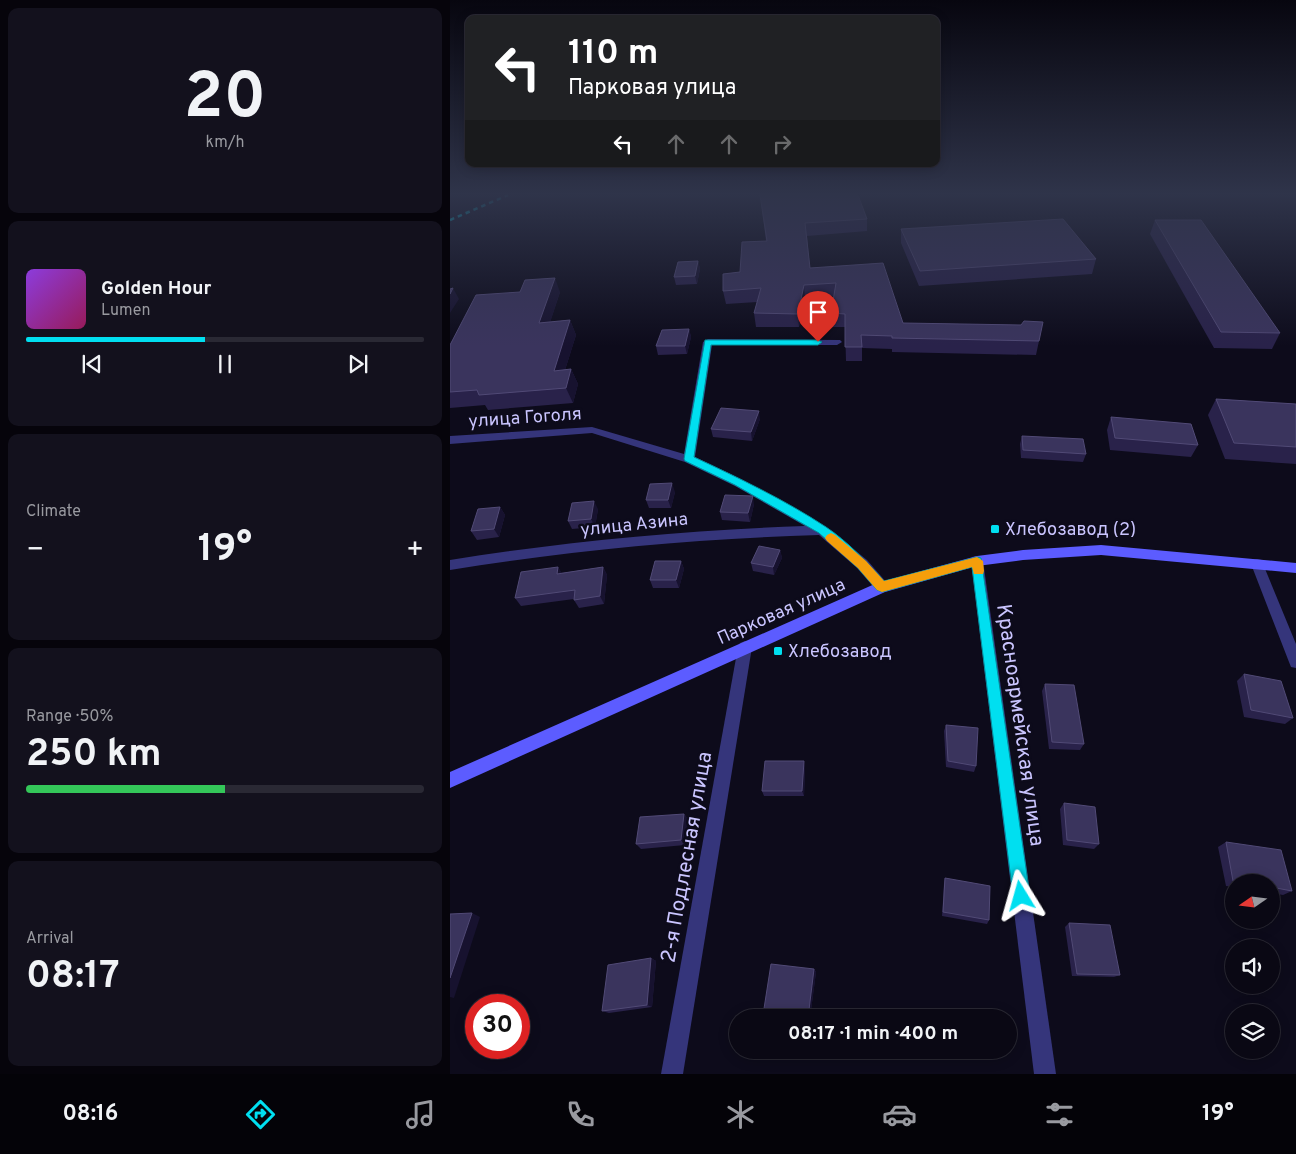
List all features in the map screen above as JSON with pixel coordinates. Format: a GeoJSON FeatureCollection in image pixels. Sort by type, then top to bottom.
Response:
{"type":"FeatureCollection","features":[{"type":"Feature","properties":{"kind":"main road","name":"Парковая улица"},"geometry":{"type":"LineString","coordinates":[[450,780],[882,587],[977,561],[1023,555],[1101,550],[1296,568]]}},
{"type":"Feature","properties":{"kind":"street"},"geometry":{"type":"LineString","coordinates":[[689,459],[708,342],[836,342]]}},
{"type":"Feature","properties":{"kind":"street","name":"улица Гоголя"},"geometry":{"type":"LineString","coordinates":[[450,440],[592,430],[689,459],[739,482],[822,530],[862,564],[882,587]]}},
{"type":"Feature","properties":{"kind":"street","name":"улица Азина"},"geometry":{"type":"LineString","coordinates":[[450,565],[631,540],[734,532],[822,530]]}},
{"type":"Feature","properties":{"kind":"street","name":"Красноармейская улица"},"geometry":{"type":"LineString","coordinates":[[977,561],[1045,1074]]}},
{"type":"Feature","properties":{"kind":"street"},"geometry":{"type":"LineString","coordinates":[[1257,564],[1296,662]]}},
{"type":"Feature","properties":{"kind":"street","name":"2-я Подлесная улица"},"geometry":{"type":"LineString","coordinates":[[672,1074],[745,648]]}},
{"type":"Feature","properties":{"kind":"building"},"geometry":{"type":"Polygon","coordinates":[[[742,245],[807,245],[810,268],[883,263],[903,323],[1021,325],[1024,321],[1043,322],[1039,341],[892,338],[892,336],[861,335],[862,347],[845,347],[845,314],[831,313],[836,283],[804,285],[798,314],[754,313],[761,288],[723,291],[723,274],[740,272],[742,245]]]}},
{"type":"Feature","properties":{"kind":"building"},"geometry":{"type":"Polygon","coordinates":[[[908,245],[1085,245],[1096,259],[920,271],[908,245]]]}},
{"type":"Feature","properties":{"kind":"building"},"geometry":{"type":"Polygon","coordinates":[[[1170,245],[1219,245],[1280,333],[1221,332],[1170,245]]]}},
{"type":"Feature","properties":{"kind":"building"},"geometry":{"type":"Polygon","coordinates":[[[698,261],[695,276],[674,277],[678,262],[698,261]]]}},
{"type":"Feature","properties":{"kind":"building"},"geometry":{"type":"Polygon","coordinates":[[[555,278],[539,323],[570,320],[554,371],[571,369],[566,388],[479,395],[477,390],[450,392],[450,345],[476,295],[520,292],[525,280],[555,278]]]}},
{"type":"Feature","properties":{"kind":"building"},"geometry":{"type":"Polygon","coordinates":[[[689,329],[685,346],[656,346],[662,330],[689,329]]]}},
{"type":"Feature","properties":{"kind":"building"},"geometry":{"type":"Polygon","coordinates":[[[1216,399],[1296,404],[1296,447],[1234,443],[1216,399]]]}},
{"type":"Feature","properties":{"kind":"building"},"geometry":{"type":"Polygon","coordinates":[[[721,408],[759,411],[751,432],[711,429],[721,408]]]}},
{"type":"Feature","properties":{"kind":"building"},"geometry":{"type":"Polygon","coordinates":[[[1111,417],[1191,424],[1198,445],[1115,438],[1111,417]]]}},
{"type":"Feature","properties":{"kind":"building"},"geometry":{"type":"Polygon","coordinates":[[[1022,436],[1083,439],[1086,454],[1023,450],[1022,436]]]}},
{"type":"Feature","properties":{"kind":"building"},"geometry":{"type":"Polygon","coordinates":[[[672,483],[668,500],[646,500],[650,484],[672,483]]]}},
{"type":"Feature","properties":{"kind":"building"},"geometry":{"type":"Polygon","coordinates":[[[725,495],[753,496],[748,513],[720,512],[725,495]]]}},
{"type":"Feature","properties":{"kind":"building"},"geometry":{"type":"Polygon","coordinates":[[[594,501],[591,519],[568,521],[572,503],[594,501]]]}},
{"type":"Feature","properties":{"kind":"building"},"geometry":{"type":"Polygon","coordinates":[[[500,507],[494,529],[471,531],[478,509],[500,507]]]}},
{"type":"Feature","properties":{"kind":"building"},"geometry":{"type":"Polygon","coordinates":[[[759,546],[780,550],[773,567],[751,563],[759,546]]]}},
{"type":"Feature","properties":{"kind":"building"},"geometry":{"type":"Polygon","coordinates":[[[655,561],[681,561],[676,580],[650,580],[655,561]]]}},
{"type":"Feature","properties":{"kind":"building"},"geometry":{"type":"Polygon","coordinates":[[[558,567],[557,574],[603,567],[600,596],[574,600],[575,590],[515,598],[521,572],[558,567]]]}},
{"type":"Feature","properties":{"kind":"building"},"geometry":{"type":"Polygon","coordinates":[[[1244,674],[1281,681],[1293,718],[1251,710],[1244,674]]]}},
{"type":"Feature","properties":{"kind":"building"},"geometry":{"type":"Polygon","coordinates":[[[1045,684],[1074,685],[1084,744],[1052,742],[1045,684]]]}},
{"type":"Feature","properties":{"kind":"building"},"geometry":{"type":"Polygon","coordinates":[[[946,725],[978,728],[976,766],[948,761],[946,725]]]}},
{"type":"Feature","properties":{"kind":"building"},"geometry":{"type":"Polygon","coordinates":[[[765,761],[804,761],[802,791],[762,791],[765,761]]]}},
{"type":"Feature","properties":{"kind":"building"},"geometry":{"type":"Polygon","coordinates":[[[1064,803],[1095,807],[1099,844],[1067,840],[1064,803]]]}},
{"type":"Feature","properties":{"kind":"building"},"geometry":{"type":"Polygon","coordinates":[[[684,814],[681,840],[636,844],[640,817],[684,814]]]}},
{"type":"Feature","properties":{"kind":"building"},"geometry":{"type":"Polygon","coordinates":[[[1226,842],[1281,850],[1292,891],[1280,889],[1280,874],[1232,874],[1226,842]]]}},
{"type":"Feature","properties":{"kind":"building"},"geometry":{"type":"Polygon","coordinates":[[[945,878],[990,886],[989,920],[943,912],[945,878]]]}},
{"type":"Feature","properties":{"kind":"building"},"geometry":{"type":"Polygon","coordinates":[[[472,913],[450,978],[450,914],[472,913]]]}},
{"type":"Feature","properties":{"kind":"building"},"geometry":{"type":"Polygon","coordinates":[[[1069,923],[1110,925],[1120,975],[1077,974],[1069,923]]]}},
{"type":"Feature","properties":{"kind":"building"},"geometry":{"type":"Polygon","coordinates":[[[651,958],[647,1005],[602,1011],[608,965],[651,958]]]}},
{"type":"Feature","properties":{"kind":"building"},"geometry":{"type":"Polygon","coordinates":[[[771,964],[814,969],[809,1009],[764,1009],[771,964]]]}},
{"type":"Feature","properties":{"kind":"slow traffic"},"geometry":{"type":"LineString","coordinates":[[831,538],[862,564],[882,587],[977,561],[978,571]]}},
{"type":"Feature","properties":{"kind":"place","name":"Хлебозавод (2)"},"geometry":{"type":"Point","coordinates":[995,529]}},
{"type":"Feature","properties":{"kind":"place","name":"Хлебозавод"},"geometry":{"type":"Point","coordinates":[778,651]}},
{"type":"Feature","properties":{"kind":"route"},"geometry":{"type":"LineString","coordinates":[[818,342],[708,342],[689,459],[739,482],[822,530],[862,564],[882,587],[977,561],[1021,896]]}}]}
